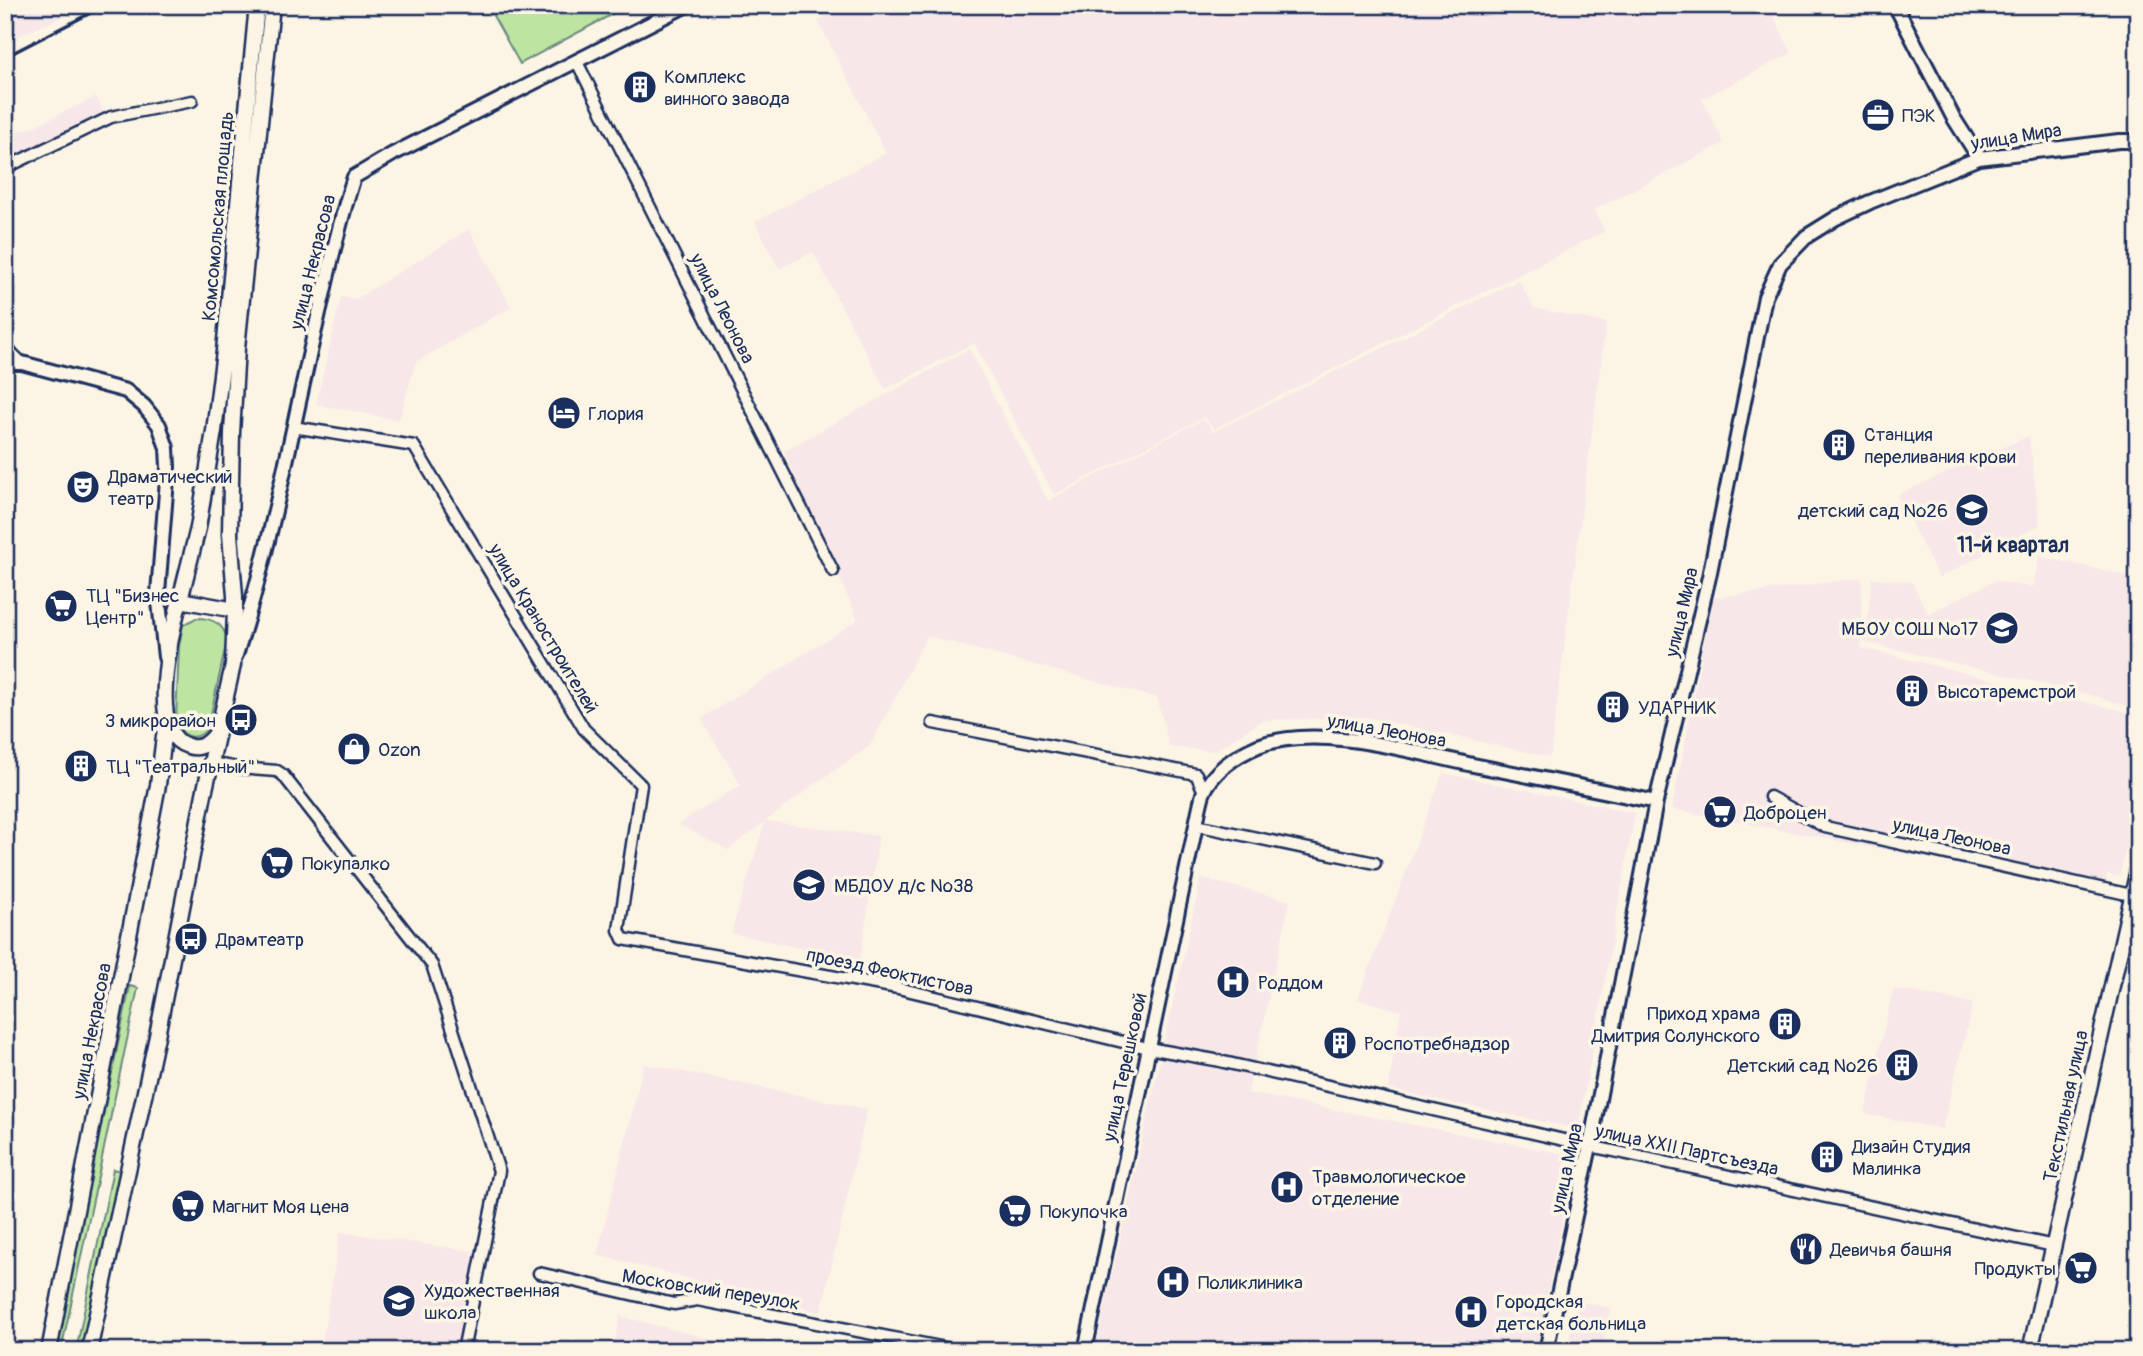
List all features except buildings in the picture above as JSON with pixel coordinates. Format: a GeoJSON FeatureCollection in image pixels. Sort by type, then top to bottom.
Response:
{"type":"FeatureCollection","features":[{"type":"Feature","properties":{"kind":"main road","name":"Комсомольская площадь"},"geometry":{"type":"LineString","coordinates":[[214,431],[257,5]]}},
{"type":"Feature","properties":{"kind":"main road"},"geometry":{"type":"LineString","coordinates":[[89,1351],[233,665],[235,596],[230,534],[232,421],[272,5]]}},
{"type":"Feature","properties":{"kind":"main road","name":"улица Некрасова"},"geometry":{"type":"LineString","coordinates":[[49,1351],[158,785],[166,718],[169,642],[198,528],[214,431]]}},
{"type":"Feature","properties":{"kind":"main road"},"geometry":{"type":"LineString","coordinates":[[180,600],[234,610]]}},
{"type":"Feature","properties":{"kind":"main road"},"geometry":{"type":"LineString","coordinates":[[166,718],[175,738],[190,747],[205,745],[219,730]]}},
{"type":"Feature","properties":{"kind":"main road","name":"Текстильная улица"},"geometry":{"type":"LineString","coordinates":[[2030,1351],[2138,870]]}},
{"type":"Feature","properties":{"kind":"street","name":"улица Некрасова"},"geometry":{"type":"LineString","coordinates":[[233,665],[254,600],[341,218],[354,177],[393,154],[687,5]]}},
{"type":"Feature","properties":{"kind":"street"},"geometry":{"type":"LineString","coordinates":[[1895,5],[1953,117],[1979,158]]}},
{"type":"Feature","properties":{"kind":"street","name":"улица Леонова"},"geometry":{"type":"LineString","coordinates":[[577,62],[833,571]]}},
{"type":"Feature","properties":{"kind":"street"},"geometry":{"type":"LineString","coordinates":[[5,168],[111,117],[192,101]]}},
{"type":"Feature","properties":{"kind":"street","name":"улица Мира"},"geometry":{"type":"LineString","coordinates":[[1546,1351],[1590,1146],[1656,802],[1711,570],[1765,297],[1780,264],[1807,236],[1836,218],[1979,158],[2138,141]]}},
{"type":"Feature","properties":{"kind":"street"},"geometry":{"type":"LineString","coordinates":[[5,347],[22,363]]}},
{"type":"Feature","properties":{"kind":"street"},"geometry":{"type":"LineString","coordinates":[[5,363],[22,363],[126,391],[144,406],[159,425],[167,448],[168,467],[158,593],[166,668]]}},
{"type":"Feature","properties":{"kind":"street","name":"улица Краностроителей"},"geometry":{"type":"LineString","coordinates":[[293,427],[414,446],[584,729],[641,785],[619,930],[624,939]]}},
{"type":"Feature","properties":{"kind":"street"},"geometry":{"type":"LineString","coordinates":[[158,593],[180,600]]}},
{"type":"Feature","properties":{"kind":"street"},"geometry":{"type":"LineString","coordinates":[[234,610],[246,607],[254,600]]}},
{"type":"Feature","properties":{"kind":"street"},"geometry":{"type":"LineString","coordinates":[[933,723],[1196,775],[1204,792]]}},
{"type":"Feature","properties":{"kind":"street","name":"улица Леонова"},"geometry":{"type":"LineString","coordinates":[[1204,792],[1220,770],[1237,756],[1260,746],[1317,737],[1368,744],[1656,802]]}},
{"type":"Feature","properties":{"kind":"street"},"geometry":{"type":"LineString","coordinates":[[211,763],[277,771],[283,775],[432,965],[499,1171],[463,1351]]}},
{"type":"Feature","properties":{"kind":"street","name":"улица Терешковой"},"geometry":{"type":"LineString","coordinates":[[1085,1351],[1204,792]]}},
{"type":"Feature","properties":{"kind":"street","name":"улица Леонова"},"geometry":{"type":"LineString","coordinates":[[1770,797],[1825,827],[2131,895]]}},
{"type":"Feature","properties":{"kind":"street"},"geometry":{"type":"LineString","coordinates":[[1196,825],[1375,863]]}},
{"type":"Feature","properties":{"kind":"street","name":"проезд Феоктистова"},"geometry":{"type":"LineString","coordinates":[[624,939],[898,988],[1148,1048]]}},
{"type":"Feature","properties":{"kind":"street","name":"улица XXII Партсъезда"},"geometry":{"type":"LineString","coordinates":[[1148,1048],[1228,1063],[1590,1146],[2054,1246]]}},
{"type":"Feature","properties":{"kind":"street","name":"Московский переулок"},"geometry":{"type":"LineString","coordinates":[[539,1273],[674,1304],[697,1300],[961,1351]]}},
{"type":"Feature","properties":{"kind":"shaded area"},"geometry":{"type":"Polygon","coordinates":[[[5,5],[89,5],[5,42],[5,5]]]}},
{"type":"Feature","properties":{"kind":"shaded area"},"geometry":{"type":"Polygon","coordinates":[[[849,5],[1768,5],[1792,53],[1702,99],[1724,143],[1594,210],[1605,231],[1214,429],[1204,417],[1054,495],[974,343],[885,389],[813,252],[779,269],[755,222],[886,153],[818,21],[849,5]]]}},
{"type":"Feature","properties":{"kind":"shaded area"},"geometry":{"type":"Polygon","coordinates":[[[96,97],[105,114],[5,161],[5,119],[12,131],[28,129],[96,97]]]}},
{"type":"Feature","properties":{"kind":"shaded area"},"geometry":{"type":"Polygon","coordinates":[[[469,229],[511,307],[416,362],[399,420],[316,404],[341,297],[356,299],[469,229]]]}},
{"type":"Feature","properties":{"kind":"shaded area"},"geometry":{"type":"Polygon","coordinates":[[[1519,280],[1534,308],[1606,323],[1550,757],[1366,717],[1263,720],[1214,751],[1169,747],[1157,698],[927,636],[870,746],[766,821],[879,836],[860,961],[731,933],[765,822],[728,850],[678,824],[741,785],[701,719],[858,620],[784,451],[969,349],[1048,501],[1204,419],[1213,432],[1519,280]]]}},
{"type":"Feature","properties":{"kind":"shaded area","name":"детский сад №26"},"geometry":{"type":"Polygon","coordinates":[[[2029,436],[2040,525],[1939,578],[1897,495],[2029,436]]]}},
{"type":"Feature","properties":{"kind":"shaded area","name":"МБОУ СОШ №17"},"geometry":{"type":"Polygon","coordinates":[[[2039,556],[2138,578],[2138,709],[2098,697],[1865,642],[1872,578],[1912,582],[1928,614],[1994,581],[2033,587],[2039,556]]]}},
{"type":"Feature","properties":{"kind":"shaded area"},"geometry":{"type":"Polygon","coordinates":[[[1862,578],[1861,648],[2135,714],[2138,719],[2138,801],[2119,877],[2107,874],[2104,892],[1672,809],[1713,598],[1862,578]]]}},
{"type":"Feature","properties":{"kind":"shaded area"},"geometry":{"type":"Polygon","coordinates":[[[1443,773],[1635,813],[1578,1129],[1388,1089],[1401,1011],[1358,999],[1443,773]]]}},
{"type":"Feature","properties":{"kind":"shaded area"},"geometry":{"type":"Polygon","coordinates":[[[1201,878],[1290,901],[1248,1093],[1575,1156],[1536,1351],[1095,1351],[1201,878]]]}},
{"type":"Feature","properties":{"kind":"shaded area"},"geometry":{"type":"Polygon","coordinates":[[[1893,989],[1973,1003],[1942,1129],[1865,1114],[1893,989]]]}},
{"type":"Feature","properties":{"kind":"shaded area"},"geometry":{"type":"Polygon","coordinates":[[[644,1064],[867,1109],[821,1312],[597,1255],[644,1064]]]}},
{"type":"Feature","properties":{"kind":"shaded area","name":"Художественная школа"},"geometry":{"type":"Polygon","coordinates":[[[340,1232],[479,1252],[460,1351],[321,1351],[340,1232]]]}},
{"type":"Feature","properties":{"kind":"shaded area"},"geometry":{"type":"Polygon","coordinates":[[[1578,1301],[1611,1308],[1601,1351],[1567,1348],[1578,1301]]]}},
{"type":"Feature","properties":{"kind":"shaded area"},"geometry":{"type":"Polygon","coordinates":[[[620,1316],[751,1349],[613,1351],[620,1316]]]}},
{"type":"Feature","properties":{"kind":"green space"},"geometry":{"type":"Polygon","coordinates":[[[487,5],[629,5],[520,64],[487,5]]]}},
{"type":"Feature","properties":{"kind":"green space"},"geometry":{"type":"Polygon","coordinates":[[[196,618],[216,623],[223,629],[227,640],[208,728],[194,737],[181,731],[176,720],[179,646],[183,625],[196,618]]]}},
{"type":"Feature","properties":{"kind":"green space"},"geometry":{"type":"Polygon","coordinates":[[[130,986],[138,988],[61,1351],[54,1351],[130,986]]]}},
{"type":"Feature","properties":{"kind":"green space"},"geometry":{"type":"Polygon","coordinates":[[[113,1169],[120,1171],[83,1351],[76,1351],[113,1169]]]}},
{"type":"Feature","properties":{"kind":"railway"},"geometry":{"type":"LineString","coordinates":[[5,57],[106,5]]}},
{"type":"Feature","properties":{"kind":"place","name":"Комплекс винного завода"},"geometry":{"type":"Point","coordinates":[640,87]}},
{"type":"Feature","properties":{"kind":"place","name":"ПЭК"},"geometry":{"type":"Point","coordinates":[1878,115]}},
{"type":"Feature","properties":{"kind":"place","name":"Глория"},"geometry":{"type":"Point","coordinates":[564,413]}},
{"type":"Feature","properties":{"kind":"place","name":"Станция переливания крови"},"geometry":{"type":"Point","coordinates":[1839,445]}},
{"type":"Feature","properties":{"kind":"place","name":"Драматический театр"},"geometry":{"type":"Point","coordinates":[83,487]}},
{"type":"Feature","properties":{"kind":"place","name":"детский сад №26"},"geometry":{"type":"Point","coordinates":[1972,510]}},
{"type":"Feature","properties":{"kind":"place","name":"ТЦ \"Бизнес Центр\""},"geometry":{"type":"Point","coordinates":[61,606]}},
{"type":"Feature","properties":{"kind":"place","name":"МБОУ СОШ №17"},"geometry":{"type":"Point","coordinates":[2002,628]}},
{"type":"Feature","properties":{"kind":"place","name":"Высотаремстрой"},"geometry":{"type":"Point","coordinates":[1912,691]}},
{"type":"Feature","properties":{"kind":"place","name":"УДАРНИК"},"geometry":{"type":"Point","coordinates":[1613,707]}},
{"type":"Feature","properties":{"kind":"place","name":"3 микрорайон"},"geometry":{"type":"Point","coordinates":[241,720]}},
{"type":"Feature","properties":{"kind":"place","name":"Ozon"},"geometry":{"type":"Point","coordinates":[354,749]}},
{"type":"Feature","properties":{"kind":"place","name":"ТЦ \"Театральный\""},"geometry":{"type":"Point","coordinates":[81,766]}},
{"type":"Feature","properties":{"kind":"place","name":"Доброцен"},"geometry":{"type":"Point","coordinates":[1720,812]}},
{"type":"Feature","properties":{"kind":"place","name":"Покупалко"},"geometry":{"type":"Point","coordinates":[277,863]}},
{"type":"Feature","properties":{"kind":"place","name":"МБДОУ д/с №38"},"geometry":{"type":"Point","coordinates":[809,885]}},
{"type":"Feature","properties":{"kind":"place","name":"Драмтеатр"},"geometry":{"type":"Point","coordinates":[191,939]}},
{"type":"Feature","properties":{"kind":"place","name":"Роддом"},"geometry":{"type":"Point","coordinates":[1233,982]}},
{"type":"Feature","properties":{"kind":"place","name":"Приход храма Дмитрия Солунского"},"geometry":{"type":"Point","coordinates":[1785,1024]}},
{"type":"Feature","properties":{"kind":"place","name":"Роспотребнадзор"},"geometry":{"type":"Point","coordinates":[1340,1043]}},
{"type":"Feature","properties":{"kind":"place","name":"Детский сад №26"},"geometry":{"type":"Point","coordinates":[1902,1065]}},
{"type":"Feature","properties":{"kind":"place","name":"Дизайн Студия Малинка"},"geometry":{"type":"Point","coordinates":[1827,1157]}},
{"type":"Feature","properties":{"kind":"place","name":"Травмологическое отделение"},"geometry":{"type":"Point","coordinates":[1287,1187]}},
{"type":"Feature","properties":{"kind":"place","name":"Магнит Моя цена"},"geometry":{"type":"Point","coordinates":[188,1206]}},
{"type":"Feature","properties":{"kind":"place","name":"Покупочка"},"geometry":{"type":"Point","coordinates":[1015,1211]}},
{"type":"Feature","properties":{"kind":"place","name":"Девичья башня"},"geometry":{"type":"Point","coordinates":[1806,1249]}},
{"type":"Feature","properties":{"kind":"place","name":"Продукты"},"geometry":{"type":"Point","coordinates":[2081,1268]}},
{"type":"Feature","properties":{"kind":"place","name":"Поликлиника"},"geometry":{"type":"Point","coordinates":[1173,1282]}},
{"type":"Feature","properties":{"kind":"place","name":"Художественная школа"},"geometry":{"type":"Point","coordinates":[399,1301]}},
{"type":"Feature","properties":{"kind":"place","name":"Городская детская больница"},"geometry":{"type":"Point","coordinates":[1471,1312]}},
{"type":"Feature","properties":{"kind":"district","name":"11-й квартал"},"geometry":{"type":"Point","coordinates":[2013,545]}}]}
